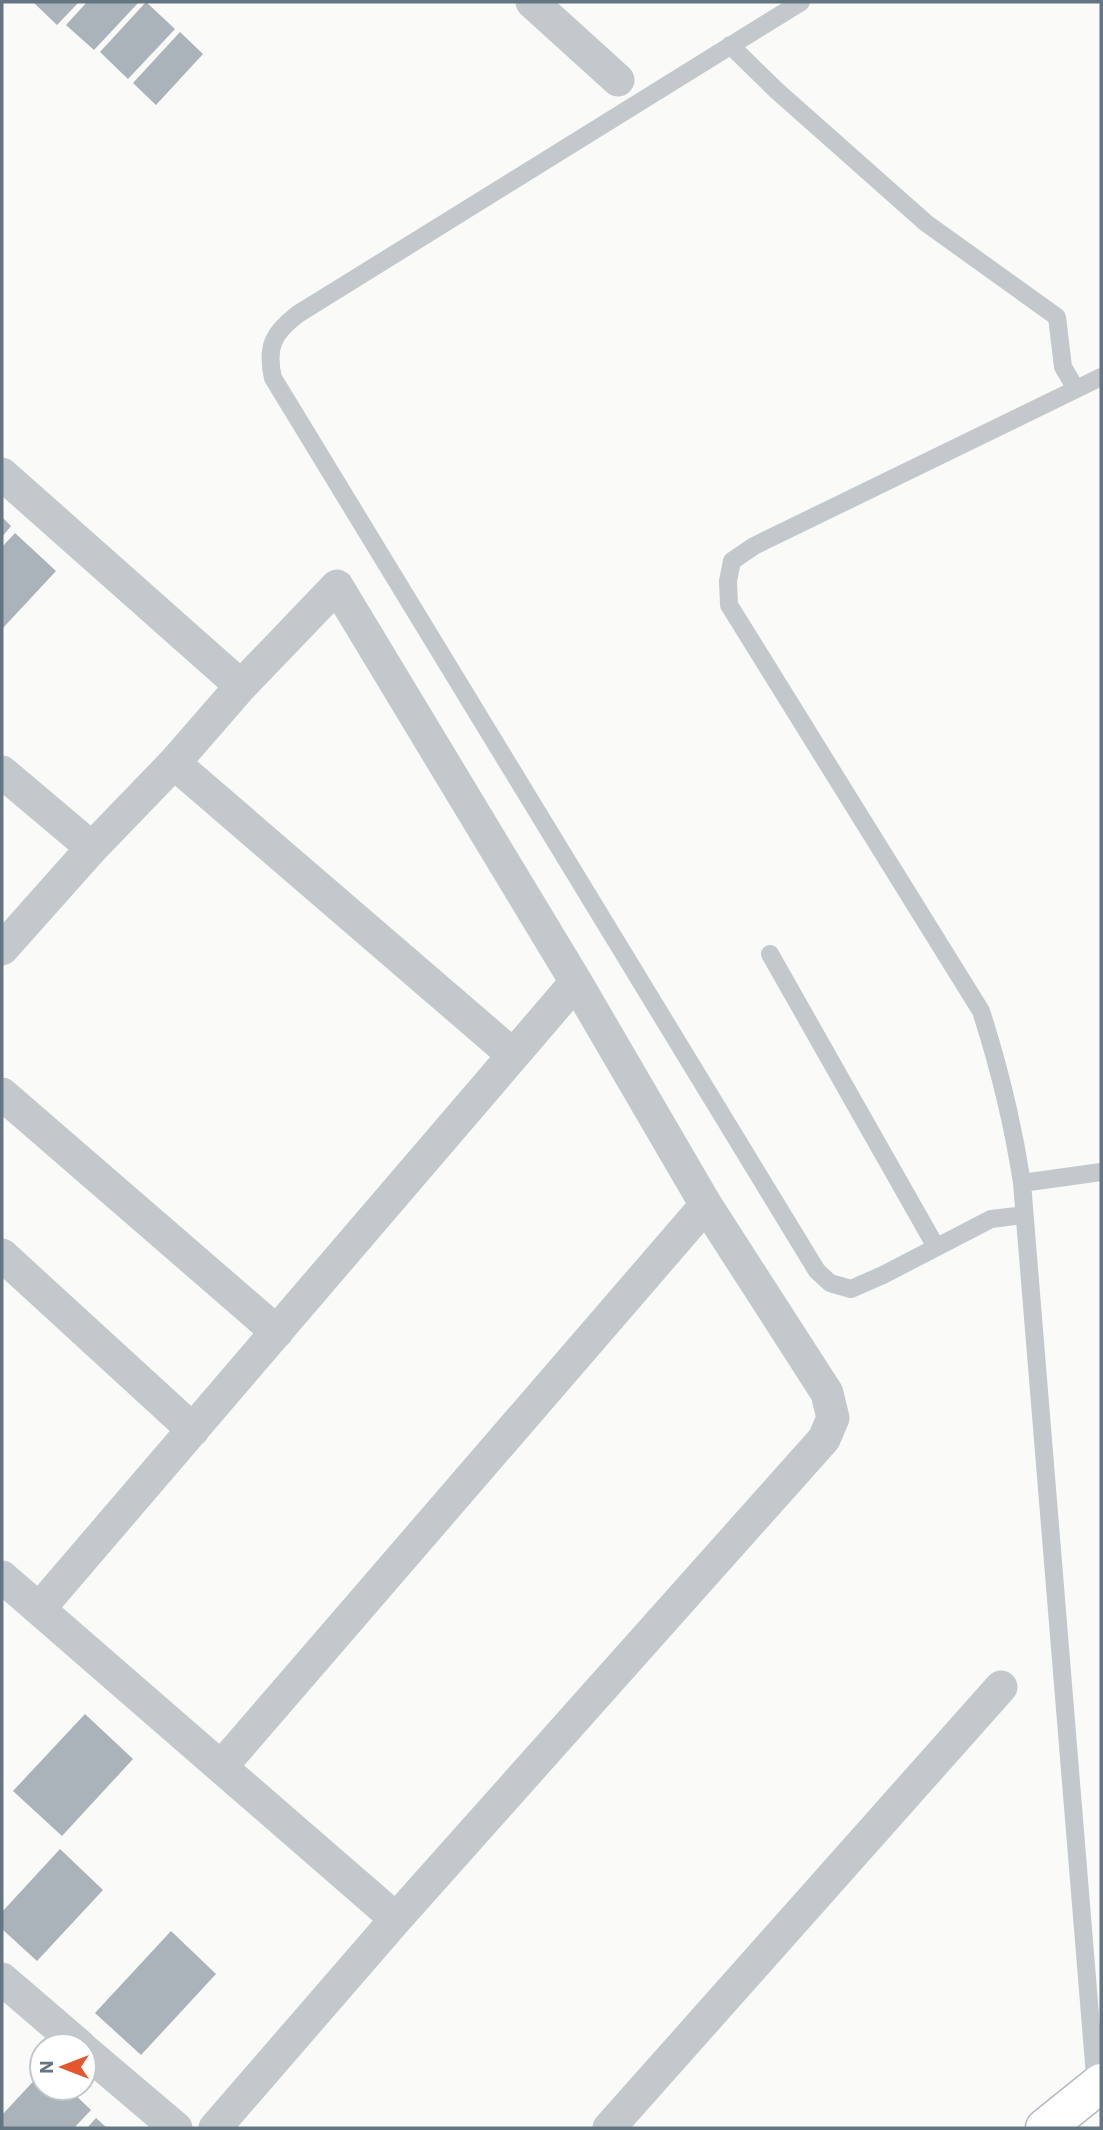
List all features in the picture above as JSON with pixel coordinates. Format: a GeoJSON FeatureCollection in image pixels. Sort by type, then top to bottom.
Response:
{"type":"FeatureCollection","features":[{"type":"Feature","properties":{"kind":"main road"},"geometry":{"type":"LineString","coordinates":[[1045,2128],[1099,2089]]}},
{"type":"Feature","properties":{"kind":"street"},"geometry":{"type":"LineString","coordinates":[[532,2],[618,80]]}},
{"type":"Feature","properties":{"kind":"street"},"geometry":{"type":"LineString","coordinates":[[2,474],[241,685]]}},
{"type":"Feature","properties":{"kind":"street"},"geometry":{"type":"LineString","coordinates":[[2,949],[92,848],[174,763],[241,685],[337,586],[576,982],[706,1205],[827,1393],[833,1418],[824,1439],[396,1919],[215,2128]]}},
{"type":"Feature","properties":{"kind":"street"},"geometry":{"type":"LineString","coordinates":[[174,763],[513,1055]]}},
{"type":"Feature","properties":{"kind":"street"},"geometry":{"type":"LineString","coordinates":[[2,772],[92,848]]}},
{"type":"Feature","properties":{"kind":"street"},"geometry":{"type":"LineString","coordinates":[[39,1609],[576,982]]}},
{"type":"Feature","properties":{"kind":"street"},"geometry":{"type":"LineString","coordinates":[[2,1094],[277,1332]]}},
{"type":"Feature","properties":{"kind":"street"},"geometry":{"type":"LineString","coordinates":[[221,1767],[706,1205]]}},
{"type":"Feature","properties":{"kind":"street"},"geometry":{"type":"LineString","coordinates":[[2,1255],[193,1430]]}},
{"type":"Feature","properties":{"kind":"street"},"geometry":{"type":"LineString","coordinates":[[2,1577],[396,1919]]}},
{"type":"Feature","properties":{"kind":"street"},"geometry":{"type":"LineString","coordinates":[[609,2128],[1001,1686]]}},
{"type":"Feature","properties":{"kind":"street"},"geometry":{"type":"LineString","coordinates":[[2,1979],[64,2032]]}},
{"type":"Feature","properties":{"kind":"street"},"geometry":{"type":"LineString","coordinates":[[98,2062],[176,2128]]}},
{"type":"Feature","properties":{"kind":"lane"},"geometry":{"type":"LineString","coordinates":[[801,2],[298,314],[281,327],[269,360],[273,378],[280,390],[817,1271],[830,1283],[851,1289],[991,1219],[1024,1216]]}},
{"type":"Feature","properties":{"kind":"lane"},"geometry":{"type":"LineString","coordinates":[[730,45],[776,90],[926,223],[1057,317],[1063,367],[1076,389]]}},
{"type":"Feature","properties":{"kind":"lane"},"geometry":{"type":"LineString","coordinates":[[1099,2089],[1021,1183],[1017,1149],[998,1063],[981,1011],[729,605],[728,581],[733,561],[754,546],[1101,377]]}},
{"type":"Feature","properties":{"kind":"lane"},"geometry":{"type":"LineString","coordinates":[[770,954],[936,1247]]}},
{"type":"Feature","properties":{"kind":"lane"},"geometry":{"type":"LineString","coordinates":[[1021,1183],[1101,1172]]}},
{"type":"Feature","properties":{"kind":"building"},"geometry":{"type":"Polygon","coordinates":[[[33,2],[79,2],[57,25],[33,2]]]}},
{"type":"Feature","properties":{"kind":"building"},"geometry":{"type":"Polygon","coordinates":[[[87,2],[139,2],[94,50],[66,25],[87,2]]]}},
{"type":"Feature","properties":{"kind":"building"},"geometry":{"type":"Polygon","coordinates":[[[146,2],[175,29],[128,79],[100,52],[146,2]]]}},
{"type":"Feature","properties":{"kind":"building"},"geometry":{"type":"Polygon","coordinates":[[[180,32],[203,54],[156,105],[133,83],[180,32]]]}},
{"type":"Feature","properties":{"kind":"building"},"geometry":{"type":"Polygon","coordinates":[[[2,517],[11,526],[2,537],[2,517]]]}},
{"type":"Feature","properties":{"kind":"building"},"geometry":{"type":"Polygon","coordinates":[[[15,533],[56,571],[2,629],[2,547],[15,533]]]}},
{"type":"Feature","properties":{"kind":"building"},"geometry":{"type":"Polygon","coordinates":[[[85,1714],[133,1759],[62,1836],[13,1791],[85,1714]]]}},
{"type":"Feature","properties":{"kind":"building"},"geometry":{"type":"Polygon","coordinates":[[[60,1849],[103,1890],[37,1961],[2,1929],[2,1912],[60,1849]]]}},
{"type":"Feature","properties":{"kind":"building"},"geometry":{"type":"Polygon","coordinates":[[[171,1931],[216,1974],[141,2055],[95,2013],[171,1931]]]}},
{"type":"Feature","properties":{"kind":"building"},"geometry":{"type":"Polygon","coordinates":[[[28,2087],[28,2102],[83,2102],[91,2110],[74,2128],[2,2128],[2,2115],[28,2087]]]}},
{"type":"Feature","properties":{"kind":"building"},"geometry":{"type":"Polygon","coordinates":[[[96,2118],[107,2128],[87,2128],[96,2118]]]}}]}
